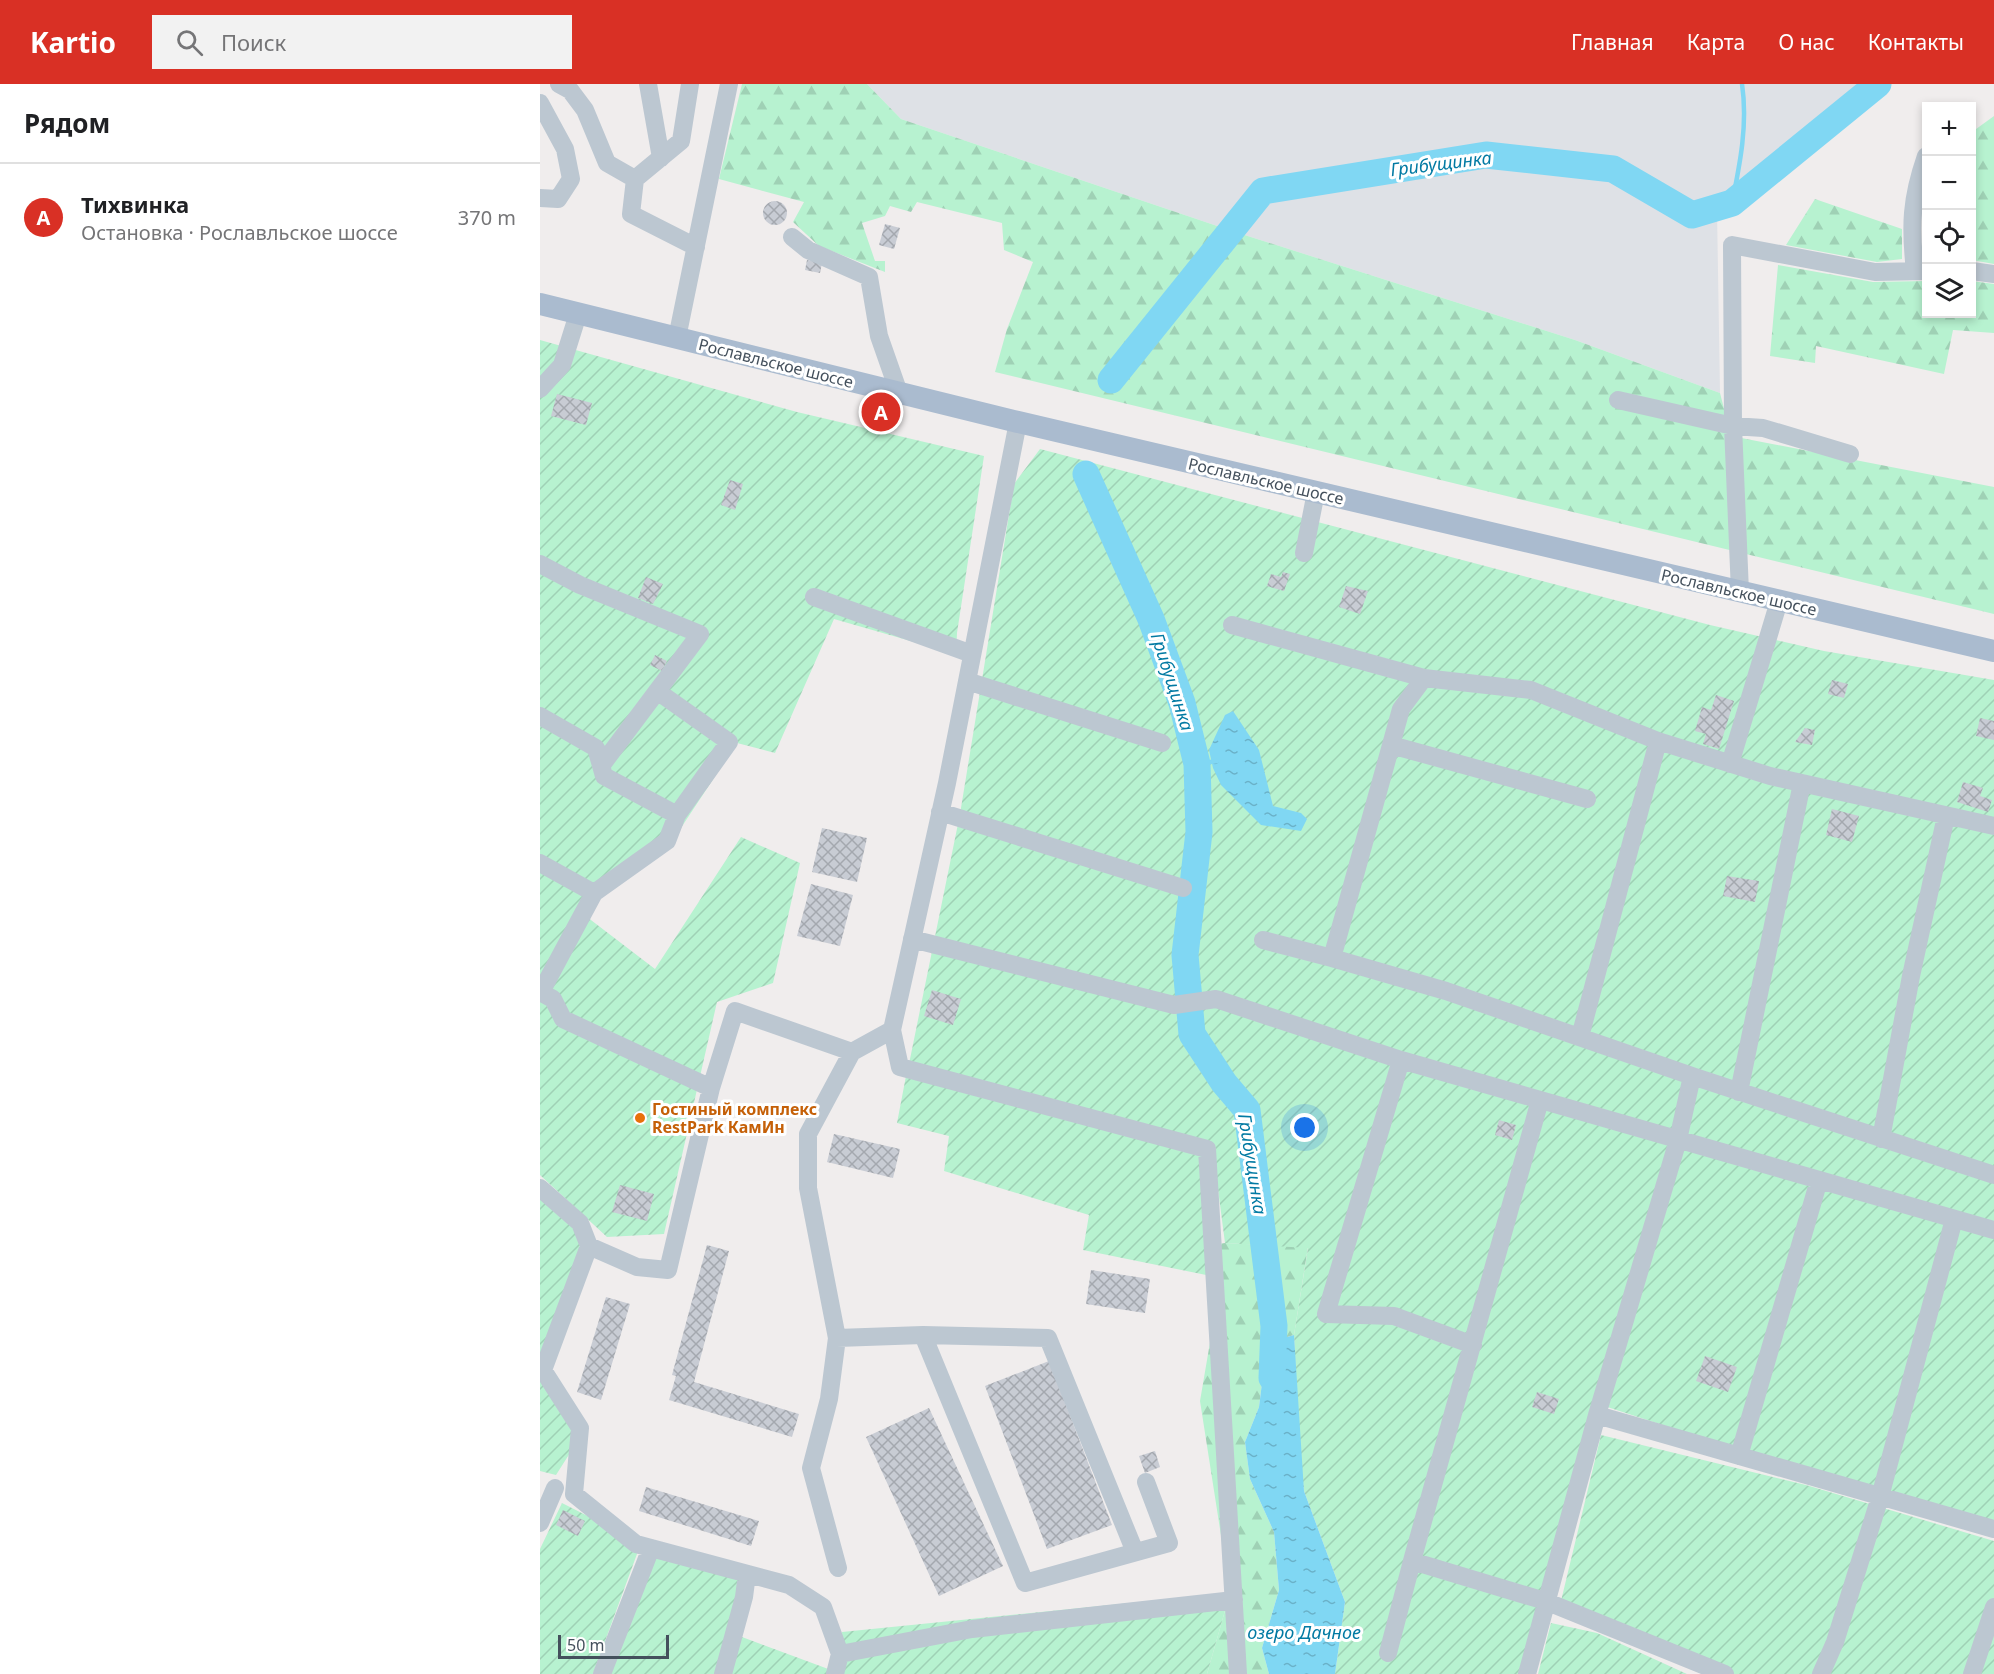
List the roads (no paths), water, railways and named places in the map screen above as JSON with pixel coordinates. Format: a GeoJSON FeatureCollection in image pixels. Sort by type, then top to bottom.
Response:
{"type":"FeatureCollection","features":[{"type":"Feature","properties":{"kind":"main road","name":"Рославльское шоссе"},"geometry":{"type":"LineString","coordinates":[[540,304],[1018,422],[1994,651]]}},
{"type":"Feature","properties":{"kind":"lane"},"geometry":{"type":"LineString","coordinates":[[559,84],[570,90],[585,110],[607,163],[635,179]]}},
{"type":"Feature","properties":{"kind":"lane"},"geometry":{"type":"LineString","coordinates":[[648,84],[661,158]]}},
{"type":"Feature","properties":{"kind":"lane"},"geometry":{"type":"LineString","coordinates":[[690,84],[681,141],[635,179],[631,214],[696,247]]}},
{"type":"Feature","properties":{"kind":"lane"},"geometry":{"type":"LineString","coordinates":[[677,338],[729,84]]}},
{"type":"Feature","properties":{"kind":"lane"},"geometry":{"type":"LineString","coordinates":[[540,103],[566,149],[571,179],[558,199],[540,198]]}},
{"type":"Feature","properties":{"kind":"lane"},"geometry":{"type":"LineString","coordinates":[[1740,592],[1733,426],[1732,245],[1875,272],[1921,271],[1910,226],[1917,182],[1922,168]]}},
{"type":"Feature","properties":{"kind":"lane"},"geometry":{"type":"LineString","coordinates":[[792,237],[818,255],[869,277],[879,336],[899,393]]}},
{"type":"Feature","properties":{"kind":"lane"},"geometry":{"type":"LineString","coordinates":[[1976,272],[1994,274]]}},
{"type":"Feature","properties":{"kind":"lane"},"geometry":{"type":"LineString","coordinates":[[540,389],[562,365],[578,314]]}},
{"type":"Feature","properties":{"kind":"lane"},"geometry":{"type":"LineString","coordinates":[[1618,400],[1733,426],[1763,428],[1850,454]]}},
{"type":"Feature","properties":{"kind":"lane"},"geometry":{"type":"LineString","coordinates":[[1018,422],[940,812],[892,1030],[900,1067],[1207,1149],[1238,1674]]}},
{"type":"Feature","properties":{"kind":"lane"},"geometry":{"type":"LineString","coordinates":[[1304,553],[1316,492]]}},
{"type":"Feature","properties":{"kind":"lane"},"geometry":{"type":"LineString","coordinates":[[540,564],[580,585],[700,634],[601,766]]}},
{"type":"Feature","properties":{"kind":"lane"},"geometry":{"type":"LineString","coordinates":[[814,597],[972,654]]}},
{"type":"Feature","properties":{"kind":"lane"},"geometry":{"type":"LineString","coordinates":[[1730,764],[1779,601]]}},
{"type":"Feature","properties":{"kind":"lane"},"geometry":{"type":"LineString","coordinates":[[1232,625],[1424,678],[1531,690],[1658,741],[1730,764],[1802,783],[1994,826]]}},
{"type":"Feature","properties":{"kind":"lane"},"geometry":{"type":"LineString","coordinates":[[1332,958],[1401,709],[1424,678]]}},
{"type":"Feature","properties":{"kind":"lane"},"geometry":{"type":"LineString","coordinates":[[967,681],[1162,743]]}},
{"type":"Feature","properties":{"kind":"lane"},"geometry":{"type":"LineString","coordinates":[[657,691],[729,742],[676,815],[667,841],[594,893],[541,992],[553,999],[563,1019],[711,1088]]}},
{"type":"Feature","properties":{"kind":"lane"},"geometry":{"type":"LineString","coordinates":[[540,716],[596,748],[604,776],[676,815]]}},
{"type":"Feature","properties":{"kind":"lane"},"geometry":{"type":"LineString","coordinates":[[1580,1037],[1658,741]]}},
{"type":"Feature","properties":{"kind":"lane"},"geometry":{"type":"LineString","coordinates":[[1391,745],[1587,799]]}},
{"type":"Feature","properties":{"kind":"lane"},"geometry":{"type":"LineString","coordinates":[[1739,1092],[1802,783]]}},
{"type":"Feature","properties":{"kind":"lane"},"geometry":{"type":"LineString","coordinates":[[940,812],[1183,888]]}},
{"type":"Feature","properties":{"kind":"lane"},"geometry":{"type":"LineString","coordinates":[[1881,1139],[1911,976],[1946,816]]}},
{"type":"Feature","properties":{"kind":"lane"},"geometry":{"type":"LineString","coordinates":[[540,863],[594,893]]}},
{"type":"Feature","properties":{"kind":"lane"},"geometry":{"type":"LineString","coordinates":[[912,939],[1174,1005],[1216,999],[1401,1060],[1994,1230]]}},
{"type":"Feature","properties":{"kind":"lane"},"geometry":{"type":"LineString","coordinates":[[1263,940],[1446,991],[1739,1092],[1994,1175]]}},
{"type":"Feature","properties":{"kind":"lane"},"geometry":{"type":"LineString","coordinates":[[589,1246],[637,1267],[668,1270],[711,1088],[735,1011],[852,1052]]}},
{"type":"Feature","properties":{"kind":"lane"},"geometry":{"type":"LineString","coordinates":[[838,1568],[811,1468],[829,1399],[837,1338],[808,1188],[808,1134],[852,1052],[892,1030]]}},
{"type":"Feature","properties":{"kind":"lane"},"geometry":{"type":"LineString","coordinates":[[1401,1060],[1326,1314],[1394,1316],[1473,1345]]}},
{"type":"Feature","properties":{"kind":"lane"},"geometry":{"type":"LineString","coordinates":[[1527,1674],[1597,1415],[1678,1140],[1692,1076]]}},
{"type":"Feature","properties":{"kind":"lane"},"geometry":{"type":"LineString","coordinates":[[1388,1653],[1540,1100]]}},
{"type":"Feature","properties":{"kind":"lane"},"geometry":{"type":"LineString","coordinates":[[1739,1456],[1819,1180]]}},
{"type":"Feature","properties":{"kind":"lane"},"geometry":{"type":"LineString","coordinates":[[540,1188],[580,1223],[589,1246],[543,1370],[580,1428],[574,1494]]}},
{"type":"Feature","properties":{"kind":"lane"},"geometry":{"type":"LineString","coordinates":[[1821,1674],[1835,1642],[1880,1497],[1954,1219]]}},
{"type":"Feature","properties":{"kind":"lane"},"geometry":{"type":"LineString","coordinates":[[837,1338],[923,1335],[1048,1338],[1135,1552]]}},
{"type":"Feature","properties":{"kind":"lane"},"geometry":{"type":"LineString","coordinates":[[923,1335],[1026,1583],[1169,1543],[1146,1482]]}},
{"type":"Feature","properties":{"kind":"lane"},"geometry":{"type":"LineString","coordinates":[[1597,1415],[1994,1529]]}},
{"type":"Feature","properties":{"kind":"lane"},"geometry":{"type":"LineString","coordinates":[[540,1523],[547,1486],[574,1494],[636,1544],[789,1585],[823,1607],[840,1653],[835,1674]]}},
{"type":"Feature","properties":{"kind":"lane"},"geometry":{"type":"LineString","coordinates":[[602,1674],[651,1548]]}},
{"type":"Feature","properties":{"kind":"lane"},"geometry":{"type":"LineString","coordinates":[[1412,1561],[1545,1601],[1725,1674]]}},
{"type":"Feature","properties":{"kind":"lane"},"geometry":{"type":"LineString","coordinates":[[723,1674],[744,1598],[747,1574]]}},
{"type":"Feature","properties":{"kind":"lane"},"geometry":{"type":"LineString","coordinates":[[840,1653],[972,1629],[1234,1600]]}},
{"type":"Feature","properties":{"kind":"lane"},"geometry":{"type":"LineString","coordinates":[[1972,1674],[1994,1607]]}},
{"type":"Feature","properties":{"kind":"water"},"geometry":{"type":"Polygon","coordinates":[[[1233,711],[1259,750],[1273,806],[1301,813],[1307,819],[1301,831],[1261,825],[1221,785],[1213,768],[1209,750],[1225,715],[1233,711]]]}},
{"type":"Feature","properties":{"kind":"water","name":"озеро Дачное"},"geometry":{"type":"Polygon","coordinates":[[[1294,1335],[1304,1491],[1345,1602],[1335,1674],[1269,1674],[1262,1648],[1279,1590],[1274,1532],[1250,1479],[1245,1442],[1259,1407],[1267,1343],[1294,1335]]]}},
{"type":"Feature","properties":{"kind":"waterway"},"geometry":{"type":"LineString","coordinates":[[1732,203],[1744,129],[1742,84]]}},
{"type":"Feature","properties":{"kind":"waterway","name":"Грибущинка"},"geometry":{"type":"LineString","coordinates":[[1111,380],[1263,191],[1486,155],[1613,169],[1692,215],[1732,203],[1878,84]]}},
{"type":"Feature","properties":{"kind":"waterway","name":"Грибущинка"},"geometry":{"type":"LineString","coordinates":[[1086,474],[1151,619],[1182,703],[1197,764],[1199,832],[1185,955],[1192,1034],[1224,1083],[1247,1110],[1274,1326],[1272,1378]]}},
{"type":"Feature","properties":{"kind":"waterway"},"geometry":{"type":"LineString","coordinates":[[1197,764],[1217,761]]}},
{"type":"Feature","properties":{"kind":"place","name":"Тихвинка"},"geometry":{"type":"Point","coordinates":[881,412]}},
{"type":"Feature","properties":{"kind":"place","name":"Гостиный комплекс RestPark КамИн"},"geometry":{"type":"Point","coordinates":[640,1118]}}]}
